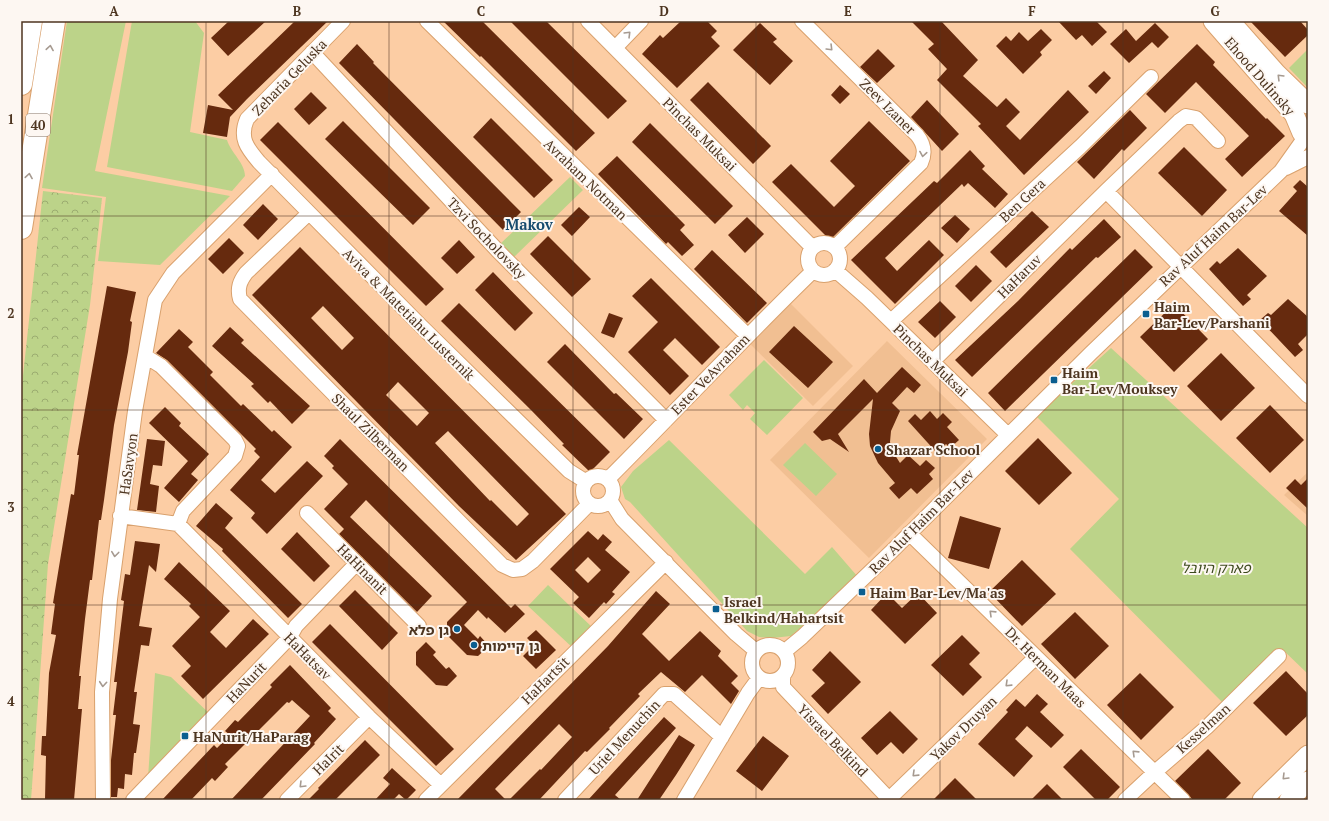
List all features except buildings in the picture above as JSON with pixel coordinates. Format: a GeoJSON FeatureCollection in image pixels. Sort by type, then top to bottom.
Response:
{"type":"FeatureCollection","features":[{"type":"Feature","properties":{"kind":"highway"},"geometry":{"type":"LineString","coordinates":[[21,84],[31,21]]}},
{"type":"Feature","properties":{"kind":"highway","name":"40"},"geometry":{"type":"LineString","coordinates":[[21,228],[54,21]]}},
{"type":"Feature","properties":{"kind":"street","name":"Zeharia Geluska"},"geometry":{"type":"LineString","coordinates":[[243,137],[243,129],[255,109],[343,21]]}},
{"type":"Feature","properties":{"kind":"street","name":"Avraham Notman"},"geometry":{"type":"LineString","coordinates":[[427,21],[747,335]]}},
{"type":"Feature","properties":{"kind":"street","name":"Pinchas Muksai"},"geometry":{"type":"LineString","coordinates":[[588,21],[812,247]]}},
{"type":"Feature","properties":{"kind":"street"},"geometry":{"type":"LineString","coordinates":[[615,48],[641,21]]}},
{"type":"Feature","properties":{"kind":"street","name":"Zeev Izaner"},"geometry":{"type":"LineString","coordinates":[[802,21],[917,134],[924,148],[921,163],[835,247]]}},
{"type":"Feature","properties":{"kind":"street","name":"Ehood Dulinsky"},"geometry":{"type":"LineString","coordinates":[[1213,21],[1294,114],[1306,139]]}},
{"type":"Feature","properties":{"kind":"street","name":"Ehood Dulinsky"},"geometry":{"type":"LineString","coordinates":[[1230,21],[1276,73],[1308,104]]}},
{"type":"Feature","properties":{"kind":"street","name":"Tzvi Socholovsky"},"geometry":{"type":"LineString","coordinates":[[312,52],[497,250],[666,420]]}},
{"type":"Feature","properties":{"kind":"street","name":"Ben Gera"},"geometry":{"type":"LineString","coordinates":[[891,322],[1080,147],[1151,77]]}},
{"type":"Feature","properties":{"kind":"street","name":"HaHaruv"},"geometry":{"type":"LineString","coordinates":[[933,362],[1179,121],[1186,116],[1196,118],[1218,141]]}},
{"type":"Feature","properties":{"kind":"street","name":"Aviva & Matetiahu Lusternik"},"geometry":{"type":"LineString","coordinates":[[243,137],[253,155],[420,326],[569,471],[586,481]]}},
{"type":"Feature","properties":{"kind":"street","name":"Rav Aluf Haim Bar-Lev"},"geometry":{"type":"LineString","coordinates":[[785,651],[802,637],[910,533],[1180,265],[1281,171],[1306,139]]}},
{"type":"Feature","properties":{"kind":"street","name":"HaSavyon"},"geometry":{"type":"LineString","coordinates":[[103,800],[102,692],[120,516],[155,300],[166,282],[272,174]]}},
{"type":"Feature","properties":{"kind":"street"},"geometry":{"type":"LineString","coordinates":[[1106,191],[1308,396]]}},
{"type":"Feature","properties":{"kind":"street","name":"Shaul Zilberman"},"geometry":{"type":"LineString","coordinates":[[309,213],[244,276],[239,286],[240,299],[502,565],[513,570],[522,569],[533,561],[589,504]]}},
{"type":"Feature","properties":{"kind":"street"},"geometry":{"type":"LineString","coordinates":[[826,242],[835,247],[840,259],[835,270],[820,275],[813,271],[808,261],[808,256],[812,247],[826,242]]}},
{"type":"Feature","properties":{"kind":"street","name":"Pinchas Muksai"},"geometry":{"type":"LineString","coordinates":[[835,270],[1008,435]]}},
{"type":"Feature","properties":{"kind":"street","name":"Ester VeAvraham"},"geometry":{"type":"LineString","coordinates":[[608,479],[747,335],[813,271]]}},
{"type":"Feature","properties":{"kind":"street"},"geometry":{"type":"LineString","coordinates":[[120,516],[178,524],[183,511],[235,456],[238,446],[235,440],[161,366],[145,356]]}},
{"type":"Feature","properties":{"kind":"street"},"geometry":{"type":"LineString","coordinates":[[599,475],[608,479],[613,492],[610,500],[602,506],[589,504],[583,496],[582,490],[586,481],[599,475]]}},
{"type":"Feature","properties":{"kind":"street"},"geometry":{"type":"LineString","coordinates":[[610,500],[622,519],[736,634],[756,651]]}},
{"type":"Feature","properties":{"kind":"street","name":"HaHinanit"},"geometry":{"type":"LineString","coordinates":[[307,513],[419,626]]}},
{"type":"Feature","properties":{"kind":"street","name":"HaHatsav"},"geometry":{"type":"LineString","coordinates":[[178,524],[369,717],[441,785]]}},
{"type":"Feature","properties":{"kind":"street","name":"Dr. Herman Maas"},"geometry":{"type":"LineString","coordinates":[[910,533],[1183,800]]}},
{"type":"Feature","properties":{"kind":"street","name":"HaHartsit"},"geometry":{"type":"LineString","coordinates":[[426,800],[666,562]]}},
{"type":"Feature","properties":{"kind":"street","name":"HaNurit"},"geometry":{"type":"LineString","coordinates":[[133,800],[290,637],[296,626],[357,563]]}},
{"type":"Feature","properties":{"kind":"street"},"geometry":{"type":"LineString","coordinates":[[770,644],[776,645],[785,651],[789,662],[783,677],[771,681],[759,678],[752,668],[753,656],[756,651],[760,647],[770,644]]}},
{"type":"Feature","properties":{"kind":"street","name":"Kesselman"},"geometry":{"type":"LineString","coordinates":[[1126,800],[1155,772],[1207,727],[1279,656]]}},
{"type":"Feature","properties":{"kind":"street","name":"Yakov Druyan"},"geometry":{"type":"LineString","coordinates":[[889,800],[1036,657]]}},
{"type":"Feature","properties":{"kind":"street","name":"Yisrael Belkind"},"geometry":{"type":"LineString","coordinates":[[783,677],[782,687],[889,800]]}},
{"type":"Feature","properties":{"kind":"street"},"geometry":{"type":"LineString","coordinates":[[684,800],[748,693],[759,678]]}},
{"type":"Feature","properties":{"kind":"street","name":"Uriel Menuchin"},"geometry":{"type":"LineString","coordinates":[[565,800],[664,694],[674,694],[722,737]]}},
{"type":"Feature","properties":{"kind":"street","name":"HaIrit"},"geometry":{"type":"LineString","coordinates":[[287,800],[369,717]]}},
{"type":"Feature","properties":{"kind":"street"},"geometry":{"type":"LineString","coordinates":[[1262,800],[1308,755]]}},
{"type":"Feature","properties":{"kind":"street"},"geometry":{"type":"LineString","coordinates":[[1289,800],[1308,781]]}},
{"type":"Feature","properties":{"kind":"shaded area"},"geometry":{"type":"Polygon","coordinates":[[[789,302],[853,366],[813,406],[748,342],[789,302]]]}},
{"type":"Feature","properties":{"kind":"shaded area","name":"Shazar School"},"geometry":{"type":"Polygon","coordinates":[[[887,341],[987,439],[869,558],[770,460],[887,341]]]}},
{"type":"Feature","properties":{"kind":"shaded area"},"geometry":{"type":"Polygon","coordinates":[[[1308,472],[1308,516],[1284,495],[1308,472]]]}},
{"type":"Feature","properties":{"kind":"green space"},"geometry":{"type":"Polygon","coordinates":[[[67,21],[126,21],[95,171],[230,196],[160,265],[98,261],[106,197],[42,188],[67,21]]]}},
{"type":"Feature","properties":{"kind":"green space"},"geometry":{"type":"Polygon","coordinates":[[[132,21],[195,21],[204,33],[190,132],[227,140],[243,167],[245,176],[232,191],[107,167],[132,21]]]}},
{"type":"Feature","properties":{"kind":"green space"},"geometry":{"type":"Polygon","coordinates":[[[1308,49],[1308,88],[1289,68],[1308,49]]]}},
{"type":"Feature","properties":{"kind":"green space"},"geometry":{"type":"Polygon","coordinates":[[[570,177],[583,190],[513,258],[499,245],[570,177]]]}},
{"type":"Feature","properties":{"kind":"green space"},"geometry":{"type":"Polygon","coordinates":[[[43,191],[102,198],[90,305],[48,564],[31,800],[21,800],[21,394],[43,191]]]}},
{"type":"Feature","properties":{"kind":"green space","name":"פארק היובל"},"geometry":{"type":"Polygon","coordinates":[[[1111,348],[1308,528],[1308,674],[1282,649],[1225,705],[1070,549],[1119,499],[1036,416],[1111,348]]]}},
{"type":"Feature","properties":{"kind":"green space"},"geometry":{"type":"Polygon","coordinates":[[[764,360],[803,398],[767,435],[750,419],[755,413],[747,405],[743,410],[729,395],[764,360]]]}},
{"type":"Feature","properties":{"kind":"green space"},"geometry":{"type":"Polygon","coordinates":[[[669,440],[805,574],[832,547],[858,577],[791,636],[772,638],[759,637],[747,631],[630,502],[625,499],[621,487],[633,471],[669,440]]]}},
{"type":"Feature","properties":{"kind":"green space"},"geometry":{"type":"Polygon","coordinates":[[[805,443],[837,474],[816,496],[783,465],[805,443]]]}},
{"type":"Feature","properties":{"kind":"green space"},"geometry":{"type":"Polygon","coordinates":[[[548,585],[593,628],[574,649],[528,606],[548,585]]]}},
{"type":"Feature","properties":{"kind":"green space"},"geometry":{"type":"Polygon","coordinates":[[[155,673],[171,677],[212,716],[148,778],[155,673]]]}},
{"type":"Feature","properties":{"kind":"place","name":"Haim Bar-Lev/Parshani"},"geometry":{"type":"Point","coordinates":[1146,314]}},
{"type":"Feature","properties":{"kind":"place","name":"Haim Bar-Lev/Mouksey"},"geometry":{"type":"Point","coordinates":[1054,380]}},
{"type":"Feature","properties":{"kind":"place","name":"Shazar School"},"geometry":{"type":"Point","coordinates":[878,449]}},
{"type":"Feature","properties":{"kind":"place","name":"Haim Bar-Lev/Ma'as"},"geometry":{"type":"Point","coordinates":[862,592]}},
{"type":"Feature","properties":{"kind":"place","name":"Israel Belkind/Hahartsit"},"geometry":{"type":"Point","coordinates":[716,609]}},
{"type":"Feature","properties":{"kind":"place","name":"גן פלא"},"geometry":{"type":"Point","coordinates":[457,629]}},
{"type":"Feature","properties":{"kind":"place","name":"גן קיימות"},"geometry":{"type":"Point","coordinates":[474,645]}},
{"type":"Feature","properties":{"kind":"place","name":"HaNurit/HaParag"},"geometry":{"type":"Point","coordinates":[185,736]}},
{"type":"Feature","properties":{"kind":"district","name":"Makov"},"geometry":{"type":"Point","coordinates":[529,224]}}]}
